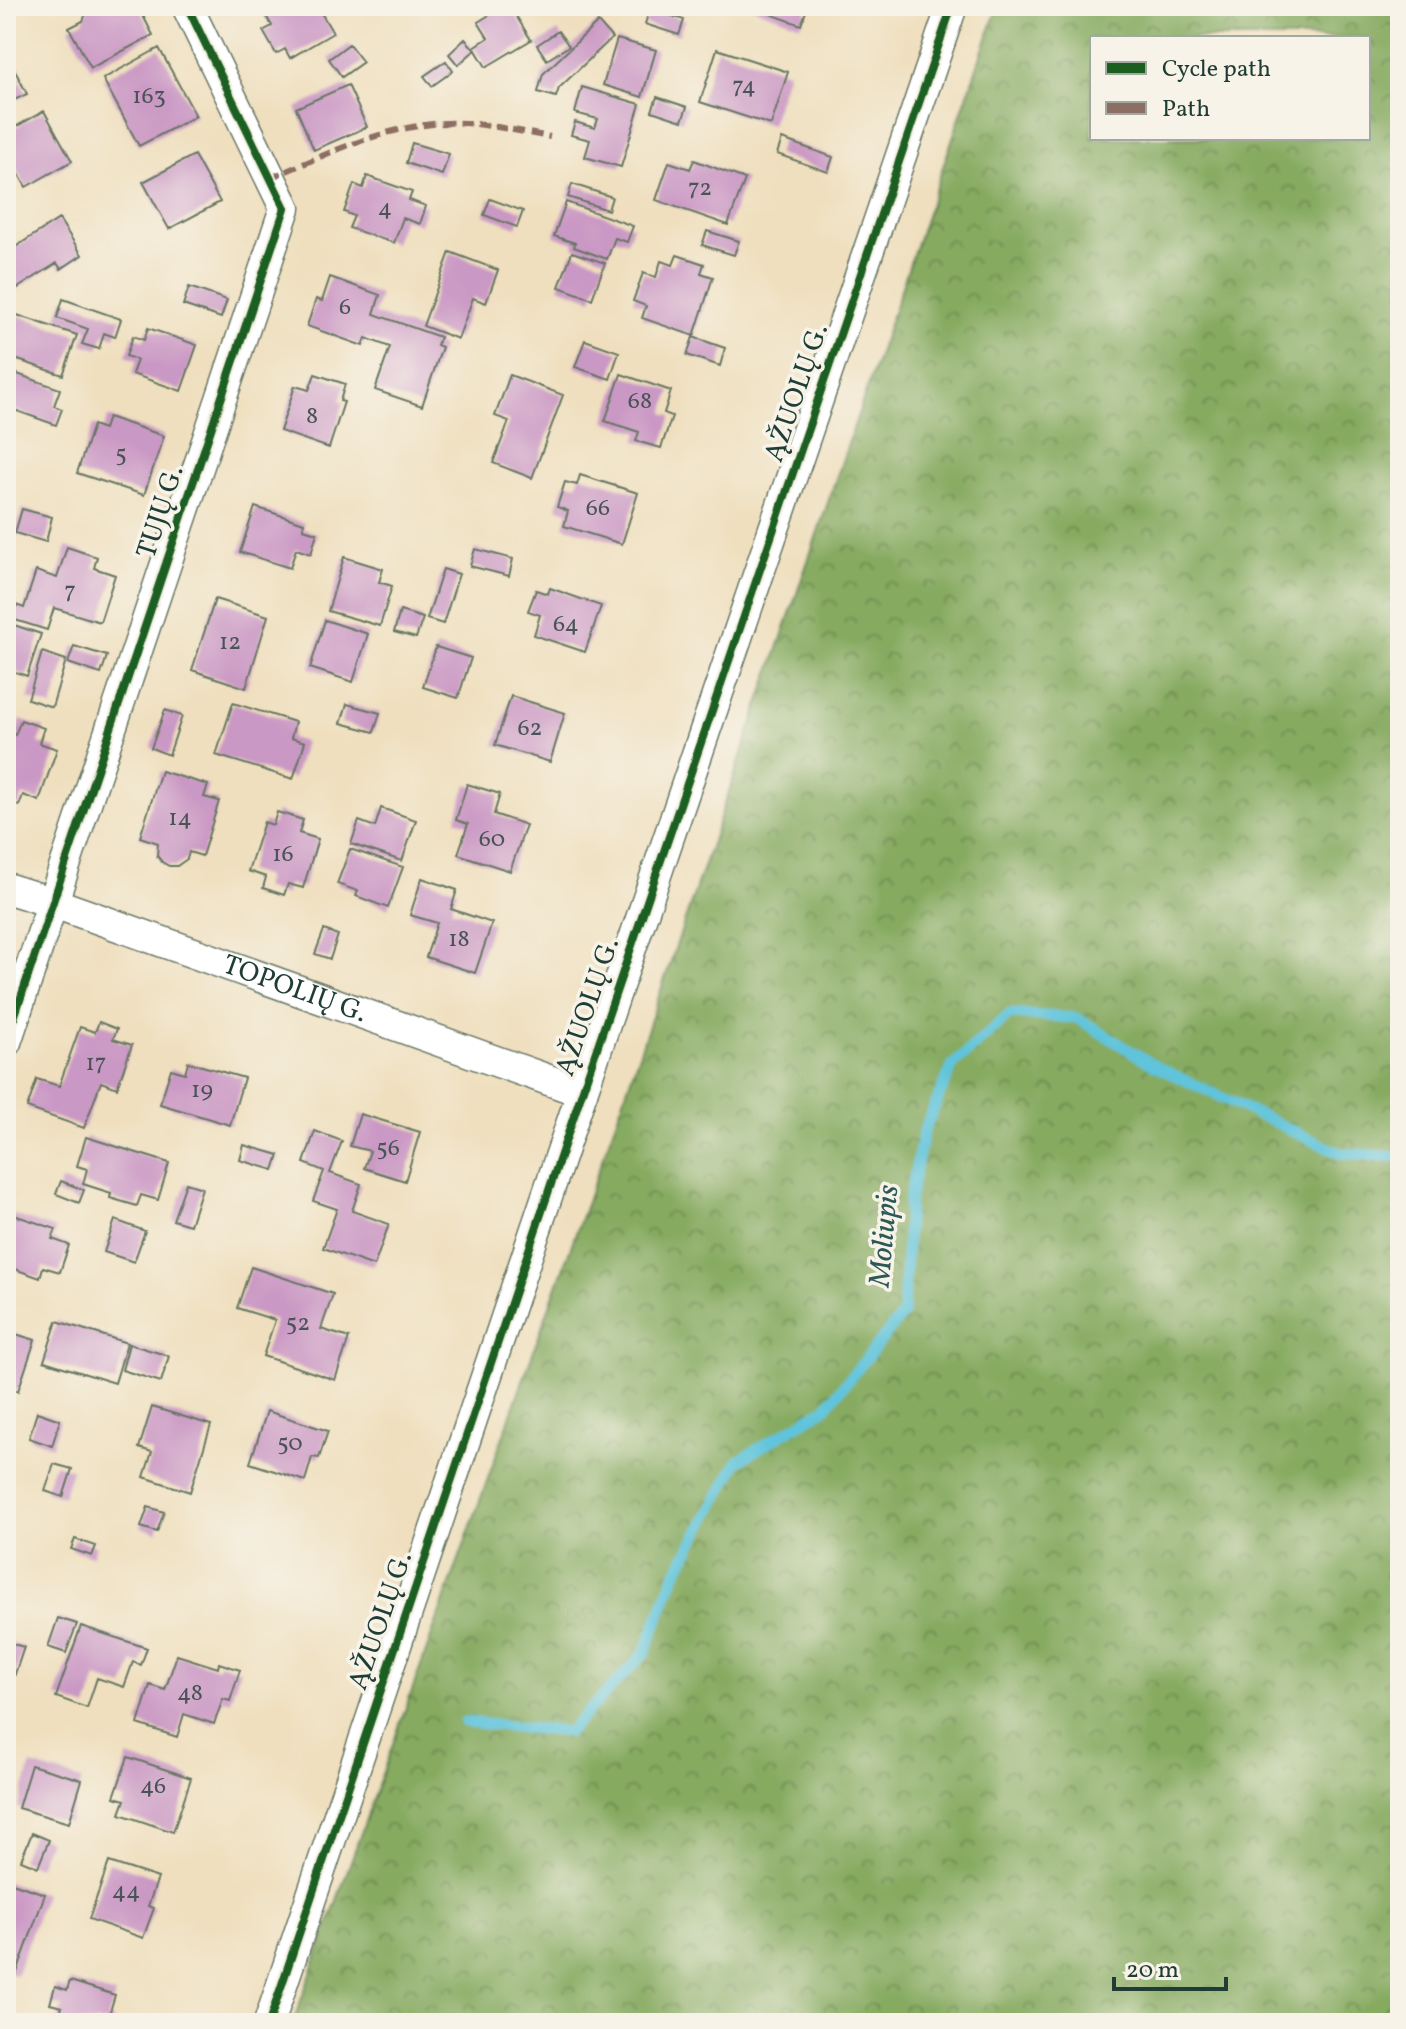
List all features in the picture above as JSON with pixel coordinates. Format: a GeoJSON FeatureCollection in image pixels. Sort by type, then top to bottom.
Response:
{"type":"FeatureCollection","features":[{"type":"Feature","properties":{"kind":"street","name":"TUJŲ G."},"geometry":{"type":"LineString","coordinates":[[6,1042],[285,208],[187,6]]}},
{"type":"Feature","properties":{"kind":"street","name":"ĄŽUOLŲ G."},"geometry":{"type":"LineString","coordinates":[[269,2023],[952,6]]}},
{"type":"Feature","properties":{"kind":"street","name":"TOPOLIŲ G."},"geometry":{"type":"LineString","coordinates":[[6,888],[582,1092]]}},
{"type":"Feature","properties":{"kind":"green space"},"geometry":{"type":"Polygon","coordinates":[[[998,6],[1400,6],[1400,2023],[293,2023],[622,1104],[998,6]]]}},
{"type":"Feature","properties":{"kind":"building"},"geometry":{"type":"Polygon","coordinates":[[[89,6],[138,6],[153,35],[91,68],[69,28],[83,21],[89,6]]]}},
{"type":"Feature","properties":{"kind":"building"},"geometry":{"type":"Polygon","coordinates":[[[260,6],[317,6],[333,33],[290,58],[285,49],[276,54],[263,31],[272,26],[260,6]]]}},
{"type":"Feature","properties":{"kind":"building"},"geometry":{"type":"Polygon","coordinates":[[[504,6],[510,6],[531,40],[486,67],[474,47],[488,38],[478,22],[504,6]]]}},
{"type":"Feature","properties":{"kind":"building"},"geometry":{"type":"Polygon","coordinates":[[[748,6],[808,6],[801,25],[748,6]]]}},
{"type":"Feature","properties":{"kind":"building"},"geometry":{"type":"Polygon","coordinates":[[[650,8],[684,20],[679,35],[645,24],[650,8]]]}},
{"type":"Feature","properties":{"kind":"building"},"geometry":{"type":"Polygon","coordinates":[[[598,22],[612,38],[559,88],[556,97],[538,92],[543,74],[598,22]]]}},
{"type":"Feature","properties":{"kind":"building"},"geometry":{"type":"Polygon","coordinates":[[[558,31],[569,46],[547,60],[537,45],[558,31]]]}},
{"type":"Feature","properties":{"kind":"building"},"geometry":{"type":"Polygon","coordinates":[[[465,39],[475,50],[458,65],[449,54],[465,39]]]}},
{"type":"Feature","properties":{"kind":"building"},"geometry":{"type":"Polygon","coordinates":[[[617,39],[656,50],[642,97],[603,85],[617,39]]]}},
{"type":"Feature","properties":{"kind":"building"},"geometry":{"type":"Polygon","coordinates":[[[349,44],[363,62],[342,77],[329,59],[349,44]]]}},
{"type":"Feature","properties":{"kind":"building"},"geometry":{"type":"Polygon","coordinates":[[[159,48],[196,116],[139,146],[103,79],[159,48]]]}},
{"type":"Feature","properties":{"kind":"building"},"geometry":{"type":"Polygon","coordinates":[[[717,49],[788,72],[771,125],[700,102],[717,49]]]}},
{"type":"Feature","properties":{"kind":"building"},"geometry":{"type":"Polygon","coordinates":[[[9,59],[27,94],[6,104],[6,61],[9,59]]]}},
{"type":"Feature","properties":{"kind":"building"},"geometry":{"type":"Polygon","coordinates":[[[446,61],[453,71],[432,86],[424,76],[446,61]]]}},
{"type":"Feature","properties":{"kind":"building"},"geometry":{"type":"Polygon","coordinates":[[[348,85],[367,127],[314,150],[296,108],[348,85]]]}},
{"type":"Feature","properties":{"kind":"building"},"geometry":{"type":"Polygon","coordinates":[[[582,87],[640,104],[621,167],[585,157],[590,140],[571,135],[575,122],[595,128],[598,119],[575,113],[582,87]]]}},
{"type":"Feature","properties":{"kind":"building"},"geometry":{"type":"Polygon","coordinates":[[[657,97],[687,107],[682,121],[652,111],[657,97]]]}},
{"type":"Feature","properties":{"kind":"building"},"geometry":{"type":"Polygon","coordinates":[[[44,111],[72,161],[26,187],[6,151],[6,132],[44,111]]]}},
{"type":"Feature","properties":{"kind":"building"},"geometry":{"type":"Polygon","coordinates":[[[782,139],[833,157],[828,172],[777,154],[782,139]]]}},
{"type":"Feature","properties":{"kind":"building"},"geometry":{"type":"Polygon","coordinates":[[[412,143],[449,154],[442,175],[406,163],[412,143]]]}},
{"type":"Feature","properties":{"kind":"building"},"geometry":{"type":"Polygon","coordinates":[[[194,155],[220,202],[169,229],[143,182],[194,155]]]}},
{"type":"Feature","properties":{"kind":"building"},"geometry":{"type":"Polygon","coordinates":[[[694,160],[745,179],[728,225],[656,200],[669,162],[690,169],[694,160]]]}},
{"type":"Feature","properties":{"kind":"building"},"geometry":{"type":"Polygon","coordinates":[[[367,176],[412,192],[409,200],[426,206],[420,224],[403,218],[394,243],[349,228],[354,216],[344,212],[354,184],[363,188],[367,176]]]}},
{"type":"Feature","properties":{"kind":"building"},"geometry":{"type":"Polygon","coordinates":[[[572,184],[612,197],[608,210],[568,197],[572,184]]]}},
{"type":"Feature","properties":{"kind":"building"},"geometry":{"type":"Polygon","coordinates":[[[490,199],[523,211],[517,227],[484,215],[490,199]]]}},
{"type":"Feature","properties":{"kind":"building"},"geometry":{"type":"Polygon","coordinates":[[[566,202],[633,226],[627,242],[615,238],[607,259],[554,236],[566,202]]]}},
{"type":"Feature","properties":{"kind":"building"},"geometry":{"type":"Polygon","coordinates":[[[59,219],[82,255],[61,269],[57,263],[10,293],[6,287],[6,253],[59,219]]]}},
{"type":"Feature","properties":{"kind":"building"},"geometry":{"type":"Polygon","coordinates":[[[707,231],[739,241],[734,255],[702,245],[707,231]]]}},
{"type":"Feature","properties":{"kind":"building"},"geometry":{"type":"Polygon","coordinates":[[[450,252],[498,270],[486,303],[473,298],[458,339],[423,326],[450,252]]]}},
{"type":"Feature","properties":{"kind":"building"},"geometry":{"type":"Polygon","coordinates":[[[572,252],[605,263],[592,299],[559,287],[572,252]]]}},
{"type":"Feature","properties":{"kind":"building"},"geometry":{"type":"Polygon","coordinates":[[[677,255],[704,264],[701,273],[713,277],[694,336],[642,318],[646,306],[633,301],[643,273],[656,277],[661,261],[673,265],[677,255]]]}},
{"type":"Feature","properties":{"kind":"building"},"geometry":{"type":"Polygon","coordinates":[[[330,277],[380,295],[374,314],[440,337],[437,345],[442,347],[422,406],[375,390],[390,347],[366,338],[363,346],[307,326],[316,299],[322,301],[330,277]]]}},
{"type":"Feature","properties":{"kind":"building"},"geometry":{"type":"Polygon","coordinates":[[[189,287],[227,300],[221,318],[183,305],[189,287]]]}},
{"type":"Feature","properties":{"kind":"building"},"geometry":{"type":"Polygon","coordinates":[[[63,299],[121,319],[115,337],[104,333],[99,349],[82,344],[88,329],[57,318],[63,299]]]}},
{"type":"Feature","properties":{"kind":"building"},"geometry":{"type":"Polygon","coordinates":[[[11,313],[77,335],[63,375],[6,356],[12,337],[6,335],[11,313]]]}},
{"type":"Feature","properties":{"kind":"building"},"geometry":{"type":"Polygon","coordinates":[[[148,328],[197,345],[181,391],[132,374],[137,360],[126,356],[133,336],[144,340],[148,328]]]}},
{"type":"Feature","properties":{"kind":"building"},"geometry":{"type":"Polygon","coordinates":[[[693,337],[725,348],[720,366],[687,355],[693,337]]]}},
{"type":"Feature","properties":{"kind":"building"},"geometry":{"type":"Polygon","coordinates":[[[585,340],[619,352],[610,379],[575,367],[585,340]]]}},
{"type":"Feature","properties":{"kind":"building"},"geometry":{"type":"Polygon","coordinates":[[[6,370],[60,389],[54,406],[62,409],[56,425],[6,407],[6,370]]]}},
{"type":"Feature","properties":{"kind":"building"},"geometry":{"type":"Polygon","coordinates":[[[315,374],[345,384],[340,401],[344,402],[329,448],[280,431],[295,386],[309,390],[315,374]]]}},
{"type":"Feature","properties":{"kind":"building"},"geometry":{"type":"Polygon","coordinates":[[[621,374],[671,391],[664,413],[672,416],[661,448],[636,441],[639,432],[605,421],[621,374]]]}},
{"type":"Feature","properties":{"kind":"building"},"geometry":{"type":"Polygon","coordinates":[[[510,375],[563,395],[532,478],[493,463],[509,421],[495,416],[510,375]]]}},
{"type":"Feature","properties":{"kind":"building"},"geometry":{"type":"Polygon","coordinates":[[[108,417],[164,436],[144,495],[77,473],[93,425],[104,429],[108,417]]]}},
{"type":"Feature","properties":{"kind":"building"},"geometry":{"type":"Polygon","coordinates":[[[580,475],[638,493],[622,544],[564,526],[568,511],[557,507],[565,482],[577,485],[580,475]]]}},
{"type":"Feature","properties":{"kind":"building"},"geometry":{"type":"Polygon","coordinates":[[[255,507],[304,523],[303,529],[317,533],[311,554],[296,549],[290,568],[240,552],[255,507]]]}},
{"type":"Feature","properties":{"kind":"building"},"geometry":{"type":"Polygon","coordinates":[[[22,509],[52,517],[46,542],[15,533],[22,509]]]}},
{"type":"Feature","properties":{"kind":"building"},"geometry":{"type":"Polygon","coordinates":[[[67,547],[97,557],[94,568],[115,575],[100,622],[54,608],[47,630],[12,619],[16,605],[24,608],[36,571],[57,578],[67,547]]]}},
{"type":"Feature","properties":{"kind":"building"},"geometry":{"type":"Polygon","coordinates":[[[475,549],[513,559],[509,576],[470,566],[475,549]]]}},
{"type":"Feature","properties":{"kind":"building"},"geometry":{"type":"Polygon","coordinates":[[[344,557],[383,569],[379,582],[392,586],[380,626],[328,611],[344,557]]]}},
{"type":"Feature","properties":{"kind":"building"},"geometry":{"type":"Polygon","coordinates":[[[443,569],[459,574],[443,624],[427,619],[443,569]]]}},
{"type":"Feature","properties":{"kind":"building"},"geometry":{"type":"Polygon","coordinates":[[[550,588],[601,606],[585,652],[534,635],[540,615],[528,611],[536,590],[548,594],[550,588]]]}},
{"type":"Feature","properties":{"kind":"building"},"geometry":{"type":"Polygon","coordinates":[[[215,599],[268,616],[246,688],[192,670],[215,599]]]}},
{"type":"Feature","properties":{"kind":"building"},"geometry":{"type":"Polygon","coordinates":[[[400,611],[423,618],[416,638],[394,632],[400,611]]]}},
{"type":"Feature","properties":{"kind":"building"},"geometry":{"type":"Polygon","coordinates":[[[325,620],[368,634],[353,682],[310,668],[325,620]]]}},
{"type":"Feature","properties":{"kind":"building"},"geometry":{"type":"Polygon","coordinates":[[[8,623],[41,634],[27,676],[6,669],[8,623]]]}},
{"type":"Feature","properties":{"kind":"building"},"geometry":{"type":"Polygon","coordinates":[[[74,646],[107,656],[101,674],[68,663],[74,646]]]}},
{"type":"Feature","properties":{"kind":"building"},"geometry":{"type":"Polygon","coordinates":[[[436,647],[471,658],[458,698],[423,687],[436,647]]]}},
{"type":"Feature","properties":{"kind":"building"},"geometry":{"type":"Polygon","coordinates":[[[42,652],[66,660],[52,707],[28,699],[42,652]]]}},
{"type":"Feature","properties":{"kind":"building"},"geometry":{"type":"Polygon","coordinates":[[[511,696],[565,713],[550,762],[495,745],[511,696]]]}},
{"type":"Feature","properties":{"kind":"building"},"geometry":{"type":"Polygon","coordinates":[[[233,703],[295,722],[291,738],[305,742],[293,779],[216,755],[233,703]]]}},
{"type":"Feature","properties":{"kind":"building"},"geometry":{"type":"Polygon","coordinates":[[[347,704],[380,713],[374,732],[341,723],[347,704]]]}},
{"type":"Feature","properties":{"kind":"building"},"geometry":{"type":"Polygon","coordinates":[[[165,710],[182,716],[169,755],[151,748],[165,710]]]}},
{"type":"Feature","properties":{"kind":"building"},"geometry":{"type":"Polygon","coordinates":[[[21,720],[44,728],[39,743],[57,749],[39,801],[23,795],[19,806],[6,801],[6,732],[15,735],[21,720]]]}},
{"type":"Feature","properties":{"kind":"building"},"geometry":{"type":"Polygon","coordinates":[[[161,771],[208,785],[204,797],[219,801],[202,856],[189,852],[187,859],[177,866],[169,866],[157,856],[158,843],[140,837],[161,771]]]}},
{"type":"Feature","properties":{"kind":"building"},"geometry":{"type":"Polygon","coordinates":[[[467,784],[500,794],[494,814],[526,825],[510,871],[458,854],[468,824],[456,820],[467,784]]]}},
{"type":"Feature","properties":{"kind":"building"},"geometry":{"type":"Polygon","coordinates":[[[381,808],[416,820],[402,861],[351,844],[359,821],[375,827],[381,808]]]}},
{"type":"Feature","properties":{"kind":"building"},"geometry":{"type":"Polygon","coordinates":[[[277,812],[303,820],[299,833],[318,839],[303,888],[288,884],[284,895],[263,888],[266,877],[248,871],[264,822],[273,825],[277,812]]]}},
{"type":"Feature","properties":{"kind":"building"},"geometry":{"type":"Polygon","coordinates":[[[350,849],[403,867],[388,908],[356,896],[358,891],[337,884],[350,849]]]}},
{"type":"Feature","properties":{"kind":"building"},"geometry":{"type":"Polygon","coordinates":[[[422,878],[457,890],[451,909],[492,923],[475,973],[426,957],[437,923],[410,915],[422,878]]]}},
{"type":"Feature","properties":{"kind":"building"},"geometry":{"type":"Polygon","coordinates":[[[324,930],[338,935],[330,959],[315,954],[324,930]]]}},
{"type":"Feature","properties":{"kind":"building"},"geometry":{"type":"Polygon","coordinates":[[[99,1022],[117,1029],[113,1039],[132,1045],[117,1088],[101,1082],[84,1128],[27,1108],[37,1079],[59,1086],[80,1027],[95,1032],[99,1022]]]}},
{"type":"Feature","properties":{"kind":"building"},"geometry":{"type":"Polygon","coordinates":[[[188,1062],[244,1078],[230,1125],[160,1104],[171,1069],[185,1073],[188,1062]]]}},
{"type":"Feature","properties":{"kind":"building"},"geometry":{"type":"Polygon","coordinates":[[[360,1114],[420,1132],[405,1181],[364,1168],[370,1151],[350,1146],[360,1114]]]}},
{"type":"Feature","properties":{"kind":"building"},"geometry":{"type":"Polygon","coordinates":[[[315,1131],[342,1141],[330,1173],[361,1184],[352,1211],[389,1224],[374,1266],[323,1248],[337,1209],[313,1201],[324,1171],[304,1163],[315,1131]]]}},
{"type":"Feature","properties":{"kind":"building"},"geometry":{"type":"Polygon","coordinates":[[[86,1137],[169,1163],[158,1200],[141,1195],[137,1206],[110,1198],[111,1193],[83,1184],[87,1169],[77,1166],[86,1137]]]}},
{"type":"Feature","properties":{"kind":"building"},"geometry":{"type":"Polygon","coordinates":[[[244,1145],[279,1155],[274,1170],[240,1160],[244,1145]]]}},
{"type":"Feature","properties":{"kind":"building"},"geometry":{"type":"Polygon","coordinates":[[[61,1181],[84,1190],[79,1203],[56,1194],[61,1181]]]}},
{"type":"Feature","properties":{"kind":"building"},"geometry":{"type":"Polygon","coordinates":[[[186,1183],[202,1188],[190,1225],[173,1220],[186,1183]]]}},
{"type":"Feature","properties":{"kind":"building"},"geometry":{"type":"Polygon","coordinates":[[[11,1214],[56,1229],[52,1239],[69,1245],[60,1272],[43,1267],[40,1278],[6,1266],[6,1227],[11,1214]]]}},
{"type":"Feature","properties":{"kind":"building"},"geometry":{"type":"Polygon","coordinates":[[[115,1220],[145,1231],[134,1262],[104,1252],[115,1220]]]}},
{"type":"Feature","properties":{"kind":"building"},"geometry":{"type":"Polygon","coordinates":[[[251,1267],[333,1294],[321,1329],[349,1338],[335,1380],[263,1356],[275,1320],[237,1308],[251,1267]]]}},
{"type":"Feature","properties":{"kind":"building"},"geometry":{"type":"Polygon","coordinates":[[[57,1321],[127,1343],[115,1383],[44,1361],[57,1321]]]}},
{"type":"Feature","properties":{"kind":"building"},"geometry":{"type":"Polygon","coordinates":[[[6,1331],[35,1340],[18,1391],[6,1387],[6,1331]]]}},
{"type":"Feature","properties":{"kind":"building"},"geometry":{"type":"Polygon","coordinates":[[[129,1344],[169,1356],[161,1382],[122,1370],[129,1344]]]}},
{"type":"Feature","properties":{"kind":"building"},"geometry":{"type":"Polygon","coordinates":[[[152,1407],[211,1425],[190,1492],[144,1477],[152,1452],[139,1448],[152,1407]]]}},
{"type":"Feature","properties":{"kind":"building"},"geometry":{"type":"Polygon","coordinates":[[[267,1411],[328,1431],[319,1458],[312,1457],[305,1481],[250,1463],[267,1411]]]}},
{"type":"Feature","properties":{"kind":"building"},"geometry":{"type":"Polygon","coordinates":[[[37,1412],[60,1420],[52,1446],[29,1438],[37,1412]]]}},
{"type":"Feature","properties":{"kind":"building"},"geometry":{"type":"Polygon","coordinates":[[[54,1464],[72,1469],[63,1497],[45,1491],[54,1464]]]}},
{"type":"Feature","properties":{"kind":"building"},"geometry":{"type":"Polygon","coordinates":[[[148,1507],[164,1512],[157,1532],[141,1527],[148,1507]]]}},
{"type":"Feature","properties":{"kind":"building"},"geometry":{"type":"Polygon","coordinates":[[[75,1539],[96,1546],[92,1556],[71,1549],[75,1539]]]}},
{"type":"Feature","properties":{"kind":"building"},"geometry":{"type":"Polygon","coordinates":[[[58,1618],[77,1624],[66,1653],[48,1647],[58,1618]]]}},
{"type":"Feature","properties":{"kind":"building"},"geometry":{"type":"Polygon","coordinates":[[[81,1626],[147,1648],[141,1665],[133,1662],[124,1687],[97,1678],[87,1708],[56,1697],[81,1626]]]}},
{"type":"Feature","properties":{"kind":"building"},"geometry":{"type":"Polygon","coordinates":[[[6,1642],[24,1647],[13,1680],[6,1678],[6,1642]]]}},
{"type":"Feature","properties":{"kind":"building"},"geometry":{"type":"Polygon","coordinates":[[[177,1655],[218,1668],[219,1663],[240,1670],[230,1701],[223,1699],[214,1724],[184,1714],[177,1737],[138,1724],[150,1685],[165,1690],[177,1655]]]}},
{"type":"Feature","properties":{"kind":"building"},"geometry":{"type":"Polygon","coordinates":[[[128,1757],[191,1778],[173,1832],[120,1814],[125,1800],[114,1797],[128,1757]]]}},
{"type":"Feature","properties":{"kind":"building"},"geometry":{"type":"Polygon","coordinates":[[[31,1765],[82,1780],[69,1823],[18,1808],[31,1765]]]}},
{"type":"Feature","properties":{"kind":"building"},"geometry":{"type":"Polygon","coordinates":[[[32,1833],[49,1840],[38,1867],[21,1860],[32,1833]]]}},
{"type":"Feature","properties":{"kind":"building"},"geometry":{"type":"Polygon","coordinates":[[[109,1862],[158,1878],[148,1906],[154,1908],[143,1938],[89,1919],[109,1862]]]}},
{"type":"Feature","properties":{"kind":"building"},"geometry":{"type":"Polygon","coordinates":[[[6,1881],[45,1894],[16,1975],[6,1972],[6,1881]]]}},
{"type":"Feature","properties":{"kind":"building"},"geometry":{"type":"Polygon","coordinates":[[[70,1981],[115,1995],[108,2018],[114,2020],[113,2023],[57,2023],[62,2007],[50,2004],[55,1986],[67,1990],[70,1981]]]}},
{"type":"Feature","properties":{"kind":"waterway","name":"Moliupis"},"geometry":{"type":"LineString","coordinates":[[465,1722],[568,1732],[645,1653],[674,1577],[738,1461],[825,1408],[903,1314],[909,1200],[924,1130],[953,1065],[1010,1014],[1077,1018],[1157,1067],[1340,1153],[1400,1157]]}},
{"type":"Feature","properties":{"kind":"marked path"},"geometry":{"type":"LineString","coordinates":[[270,178],[389,132],[439,123],[497,127],[550,137]]}},
{"type":"Feature","properties":{"kind":"cycle path"},"geometry":{"type":"LineString","coordinates":[[6,1042],[285,208],[187,6]]}},
{"type":"Feature","properties":{"kind":"cycle path"},"geometry":{"type":"LineString","coordinates":[[269,2023],[952,6]]}}]}
